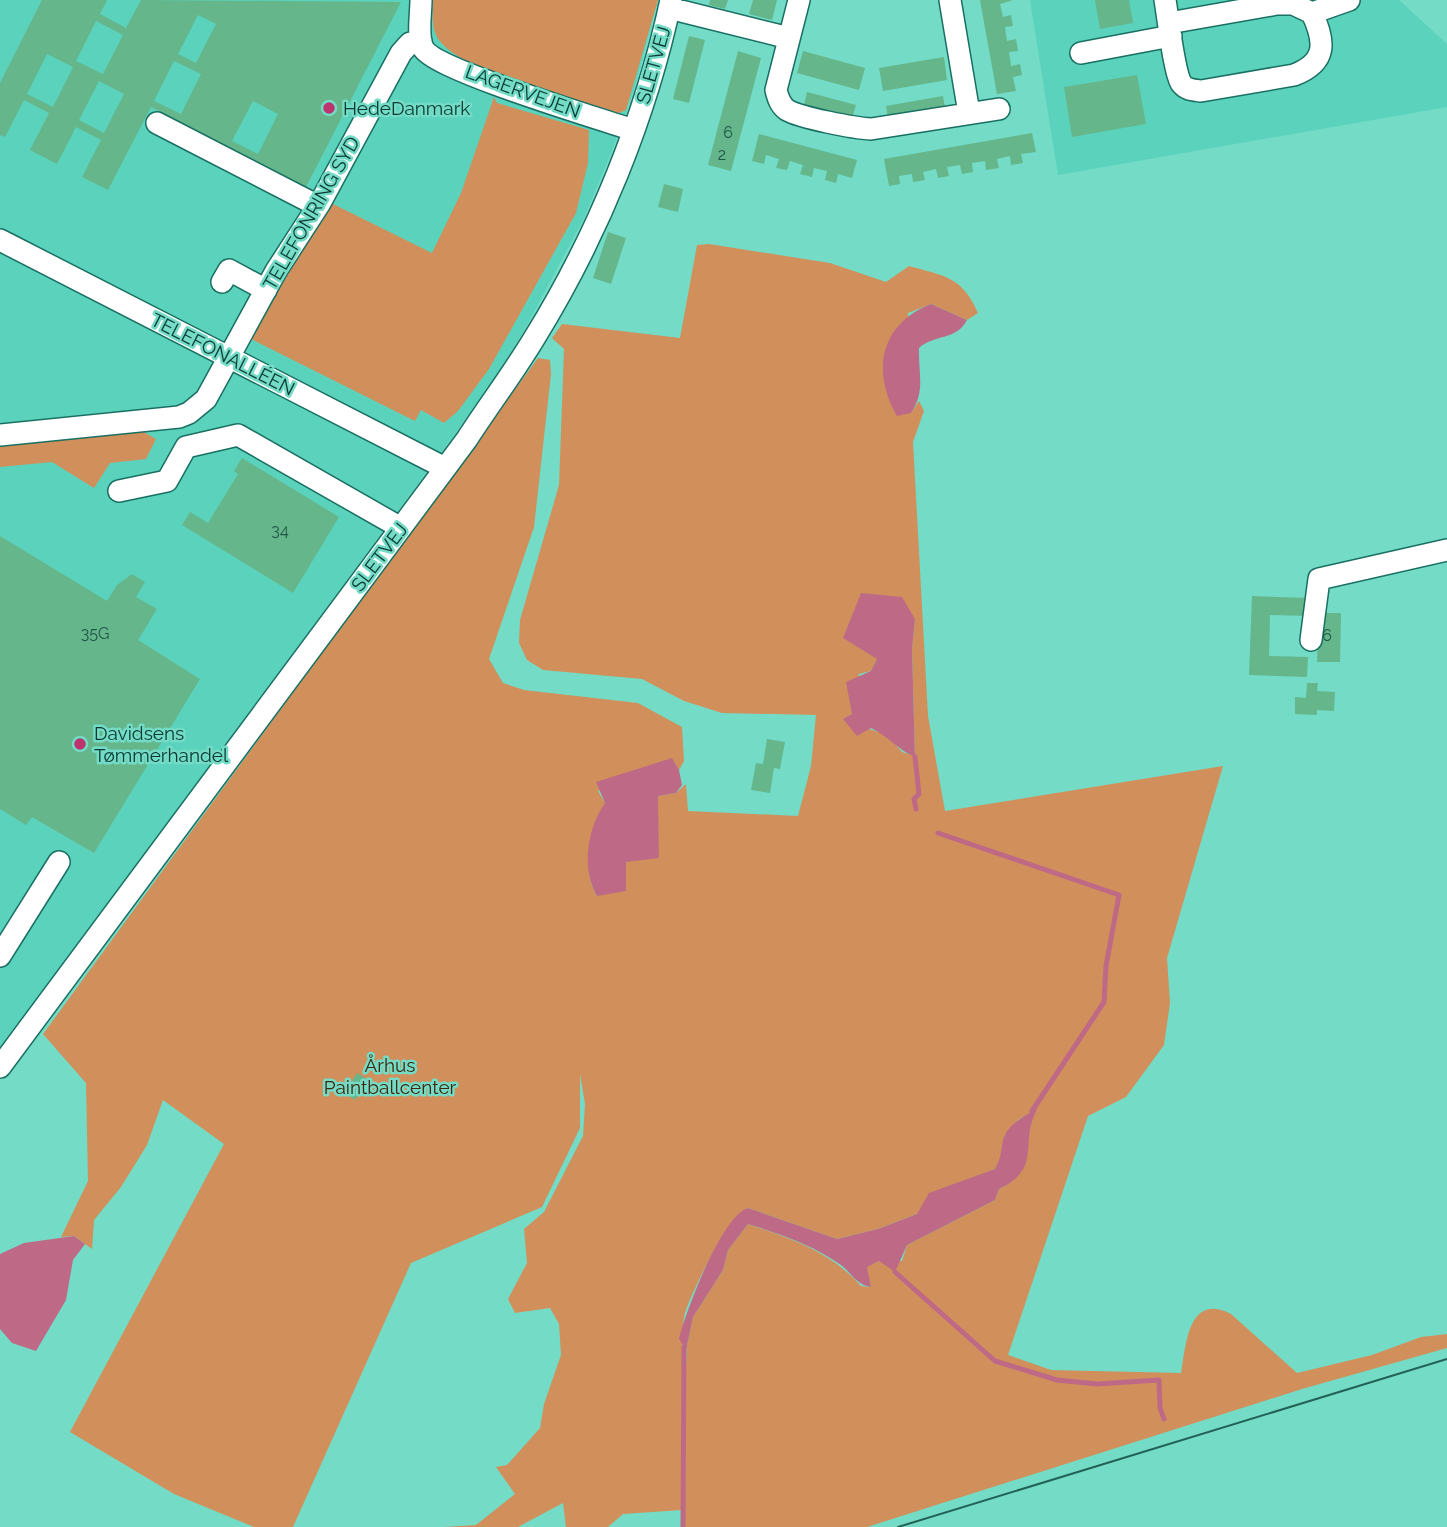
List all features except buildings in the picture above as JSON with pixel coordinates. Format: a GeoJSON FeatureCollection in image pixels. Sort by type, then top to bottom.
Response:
{"type":"FeatureCollection","features":[{"type":"Feature","properties":{"kind":"street"},"geometry":{"type":"LineString","coordinates":[[421,0],[421,41]]}},
{"type":"Feature","properties":{"kind":"street"},"geometry":{"type":"LineString","coordinates":[[799,0],[776,90],[778,100],[787,110],[855,128],[872,129],[999,109]]}},
{"type":"Feature","properties":{"kind":"street"},"geometry":{"type":"LineString","coordinates":[[950,0],[969,113]]}},
{"type":"Feature","properties":{"kind":"street"},"geometry":{"type":"LineString","coordinates":[[1081,54],[1170,30],[1277,4],[1293,4],[1312,13],[1323,36],[1317,60],[1306,71],[1281,78],[1201,91],[1188,89],[1180,82],[1170,30],[1165,0]]}},
{"type":"Feature","properties":{"kind":"street"},"geometry":{"type":"LineString","coordinates":[[1312,13],[1349,0]]}},
{"type":"Feature","properties":{"kind":"street"},"geometry":{"type":"LineString","coordinates":[[670,4],[789,38]]}},
{"type":"Feature","properties":{"kind":"street","name":"SLETVEJ"},"geometry":{"type":"LineString","coordinates":[[0,1067],[445,468],[535,337],[559,295],[604,202],[633,130],[670,4]]}},
{"type":"Feature","properties":{"kind":"street","name":"LAGERVEJEN"},"geometry":{"type":"LineString","coordinates":[[421,41],[429,55],[503,88],[633,130]]}},
{"type":"Feature","properties":{"kind":"street","name":"TELEFONRING SYD"},"geometry":{"type":"LineString","coordinates":[[0,435],[179,417],[189,413],[206,399],[265,289],[318,206],[401,53],[410,43],[421,41]]}},
{"type":"Feature","properties":{"kind":"street"},"geometry":{"type":"LineString","coordinates":[[157,123],[318,206]]}},
{"type":"Feature","properties":{"kind":"street","name":"TELEFONALLÉEN"},"geometry":{"type":"LineString","coordinates":[[0,240],[445,468]]}},
{"type":"Feature","properties":{"kind":"street"},"geometry":{"type":"LineString","coordinates":[[226,270],[265,289]]}},
{"type":"Feature","properties":{"kind":"street"},"geometry":{"type":"LineString","coordinates":[[119,491],[167,481],[186,447],[238,435],[401,528]]}},
{"type":"Feature","properties":{"kind":"street"},"geometry":{"type":"LineString","coordinates":[[1311,640],[1319,579],[1447,550]]}},
{"type":"Feature","properties":{"kind":"street"},"geometry":{"type":"LineString","coordinates":[[0,956],[59,862]]}},
{"type":"Feature","properties":{"kind":"shaded area"},"geometry":{"type":"Polygon","coordinates":[[[0,0],[658,0],[634,90],[610,156],[584,218],[524,331],[485,393],[0,1050],[0,0]]]}},
{"type":"Feature","properties":{"kind":"shaded area"},"geometry":{"type":"Polygon","coordinates":[[[1030,0],[1399,0],[1447,44],[1447,107],[1058,175],[1030,0]]]}},
{"type":"Feature","properties":{"kind":"shaded area"},"geometry":{"type":"Polygon","coordinates":[[[931,304],[967,320],[957,331],[919,348],[920,382],[916,405],[911,413],[897,416],[884,382],[885,351],[891,336],[901,324],[931,304]]]}},
{"type":"Feature","properties":{"kind":"shaded area"},"geometry":{"type":"Polygon","coordinates":[[[861,593],[902,597],[915,619],[912,649],[915,757],[871,728],[857,736],[843,719],[852,714],[846,682],[871,671],[877,659],[843,638],[861,593]]]}},
{"type":"Feature","properties":{"kind":"shaded area"},"geometry":{"type":"Polygon","coordinates":[[[672,758],[679,770],[682,785],[676,793],[658,796],[659,858],[626,862],[626,891],[597,896],[589,874],[588,849],[594,824],[605,803],[596,782],[672,758]]]}},
{"type":"Feature","properties":{"kind":"shaded area"},"geometry":{"type":"Polygon","coordinates":[[[1038,1108],[1032,1120],[1026,1163],[1013,1181],[999,1189],[995,1200],[907,1245],[895,1272],[879,1261],[867,1267],[871,1287],[862,1284],[841,1265],[808,1246],[748,1224],[728,1250],[723,1270],[693,1317],[686,1350],[679,1339],[706,1266],[727,1228],[748,1208],[837,1239],[878,1229],[917,1214],[929,1193],[995,1169],[1006,1132],[1038,1108]]]}},
{"type":"Feature","properties":{"kind":"shaded area"},"geometry":{"type":"Polygon","coordinates":[[[74,1236],[85,1244],[73,1260],[66,1300],[36,1351],[12,1343],[0,1329],[0,1254],[24,1243],[74,1236]]]}},
{"type":"Feature","properties":{"kind":"green space"},"geometry":{"type":"Polygon","coordinates":[[[433,0],[658,0],[626,110],[619,113],[492,73],[448,50],[435,33],[433,0]]]}},
{"type":"Feature","properties":{"kind":"green space"},"geometry":{"type":"Polygon","coordinates":[[[494,97],[497,103],[589,130],[588,163],[576,213],[489,369],[458,411],[444,423],[421,410],[415,421],[249,338],[329,202],[432,253],[461,193],[494,97]]]}},
{"type":"Feature","properties":{"kind":"green space","name":"Århus Paintballcenter"},"geometry":{"type":"Polygon","coordinates":[[[709,244],[830,263],[886,282],[909,266],[951,279],[965,291],[978,313],[967,320],[931,304],[908,313],[911,413],[919,401],[924,411],[913,442],[928,716],[945,811],[1223,766],[1167,958],[1170,1003],[1164,1045],[1126,1097],[1088,1116],[1008,1355],[1051,1370],[1181,1373],[1192,1325],[1206,1310],[1217,1309],[1231,1314],[1297,1373],[1372,1355],[1421,1337],[1447,1334],[1447,1348],[1302,1389],[867,1527],[683,1527],[682,1510],[623,1514],[608,1527],[566,1527],[563,1503],[518,1527],[445,1527],[476,1525],[515,1494],[496,1467],[507,1465],[540,1428],[544,1404],[561,1355],[559,1324],[550,1308],[515,1313],[508,1299],[527,1263],[524,1229],[544,1212],[583,1136],[585,1104],[580,1074],[580,1128],[542,1207],[411,1263],[293,1527],[254,1527],[174,1494],[70,1432],[224,1144],[163,1100],[147,1145],[121,1187],[94,1220],[92,1249],[74,1236],[61,1237],[88,1181],[86,1083],[43,1034],[538,358],[550,360],[551,374],[534,527],[489,659],[503,683],[524,690],[638,703],[682,727],[684,761],[679,770],[672,759],[598,791],[605,803],[589,862],[589,873],[597,896],[626,862],[657,796],[676,793],[686,784],[688,811],[798,816],[811,766],[816,715],[722,713],[684,701],[642,679],[543,670],[527,660],[519,643],[520,620],[559,485],[564,349],[552,338],[562,324],[680,338],[697,245],[709,244]],[[915,619],[877,659],[871,671],[859,674],[852,714],[843,720],[887,735],[902,752],[915,756],[912,649],[915,619]],[[1037,1109],[1018,1120],[1004,1136],[1003,1154],[995,1169],[963,1182],[917,1214],[878,1229],[837,1239],[748,1208],[740,1213],[712,1255],[685,1313],[682,1348],[684,1411],[687,1345],[693,1317],[723,1270],[728,1250],[748,1224],[823,1255],[861,1286],[871,1287],[866,1267],[879,1261],[902,1261],[907,1245],[995,1200],[999,1189],[1011,1182],[1024,1164],[1029,1132],[1037,1109]]]}},
{"type":"Feature","properties":{"kind":"green space"},"geometry":{"type":"Polygon","coordinates":[[[142,431],[156,439],[146,459],[110,463],[94,488],[52,462],[0,467],[0,445],[142,431]]]}},
{"type":"Feature","properties":{"kind":"waterway"},"geometry":{"type":"LineString","coordinates":[[915,757],[919,794],[914,799],[916,809]]}},
{"type":"Feature","properties":{"kind":"waterway"},"geometry":{"type":"LineString","coordinates":[[938,833],[1119,895],[1106,966],[1104,1002],[1032,1111]]}},
{"type":"Feature","properties":{"kind":"waterway"},"geometry":{"type":"LineString","coordinates":[[895,1272],[995,1361],[1057,1380],[1097,1384],[1159,1380],[1160,1408],[1164,1419]]}},
{"type":"Feature","properties":{"kind":"waterway"},"geometry":{"type":"LineString","coordinates":[[683,1527],[684,1347]]}},
{"type":"Feature","properties":{"kind":"tram line"},"geometry":{"type":"LineString","coordinates":[[898,1527],[1447,1359]]}},
{"type":"Feature","properties":{"kind":"place","name":"HedeDanmark"},"geometry":{"type":"Point","coordinates":[329,108]}},
{"type":"Feature","properties":{"kind":"place","name":"Davidsens Tømmerhandel"},"geometry":{"type":"Point","coordinates":[80,744]}}]}
